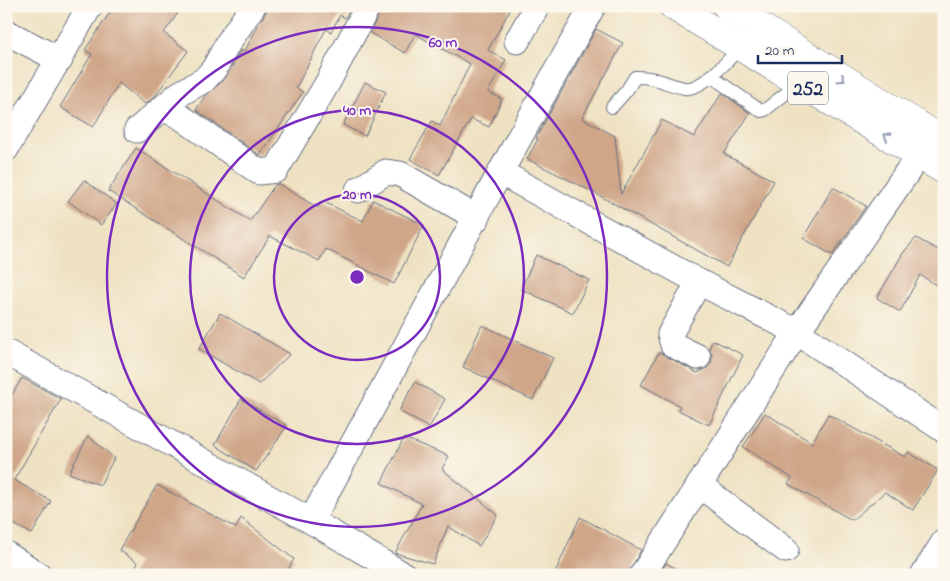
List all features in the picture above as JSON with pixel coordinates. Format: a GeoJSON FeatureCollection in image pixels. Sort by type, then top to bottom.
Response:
{"type":"FeatureCollection","features":[{"type":"Feature","properties":{"kind":"main road","name":"252"},"geometry":{"type":"LineString","coordinates":[[673,6],[799,83],[932,144]]}},
{"type":"Feature","properties":{"kind":"main road","name":"252"},"geometry":{"type":"LineString","coordinates":[[727,6],[932,144],[944,170]]}},
{"type":"Feature","properties":{"kind":"street"},"geometry":{"type":"LineString","coordinates":[[6,148],[60,60],[90,6]]}},
{"type":"Feature","properties":{"kind":"street"},"geometry":{"type":"LineString","coordinates":[[137,130],[179,94],[204,80],[214,69],[252,6]]}},
{"type":"Feature","properties":{"kind":"street"},"geometry":{"type":"LineString","coordinates":[[163,108],[181,116],[259,172],[276,170],[328,82],[368,6]]}},
{"type":"Feature","properties":{"kind":"street"},"geometry":{"type":"LineString","coordinates":[[517,42],[537,6]]}},
{"type":"Feature","properties":{"kind":"street"},"geometry":{"type":"LineString","coordinates":[[311,520],[477,218],[500,172],[593,6]]}},
{"type":"Feature","properties":{"kind":"street"},"geometry":{"type":"LineString","coordinates":[[6,32],[60,60]]}},
{"type":"Feature","properties":{"kind":"street"},"geometry":{"type":"LineString","coordinates":[[642,575],[797,332],[932,144]]}},
{"type":"Feature","properties":{"kind":"street"},"geometry":{"type":"LineString","coordinates":[[358,190],[386,172],[400,174],[477,218]]}},
{"type":"Feature","properties":{"kind":"street"},"geometry":{"type":"LineString","coordinates":[[500,172],[700,282],[797,332],[944,430]]}},
{"type":"Feature","properties":{"kind":"street"},"geometry":{"type":"LineString","coordinates":[[698,357],[673,344],[670,334],[700,282]]}},
{"type":"Feature","properties":{"kind":"street"},"geometry":{"type":"LineString","coordinates":[[6,352],[311,520],[404,575]]}},
{"type":"Feature","properties":{"kind":"street"},"geometry":{"type":"LineString","coordinates":[[699,485],[786,550]]}},
{"type":"Feature","properties":{"kind":"street"},"geometry":{"type":"LineString","coordinates":[[923,575],[944,542]]}},
{"type":"Feature","properties":{"kind":"street"},"geometry":{"type":"LineString","coordinates":[[6,554],[39,575]]}},
{"type":"Feature","properties":{"kind":"lane"},"geometry":{"type":"LineString","coordinates":[[612,107],[627,90],[635,77],[650,76],[686,88],[696,87],[711,76],[740,47],[755,24]]}},
{"type":"Feature","properties":{"kind":"lane"},"geometry":{"type":"LineString","coordinates":[[711,76],[761,111],[765,110],[799,83]]}},
{"type":"Feature","properties":{"kind":"building"},"geometry":{"type":"Polygon","coordinates":[[[114,6],[183,6],[164,33],[188,51],[154,97],[145,104],[119,83],[93,127],[60,107],[92,54],[85,50],[114,6]]]}},
{"type":"Feature","properties":{"kind":"building"},"geometry":{"type":"Polygon","coordinates":[[[269,6],[352,6],[345,18],[340,15],[331,32],[326,29],[296,88],[303,92],[260,155],[196,110],[205,96],[225,79],[241,50],[244,52],[269,6]]]}},
{"type":"Feature","properties":{"kind":"building"},"geometry":{"type":"Polygon","coordinates":[[[382,6],[512,6],[488,50],[506,60],[488,92],[502,99],[489,127],[471,119],[439,175],[410,159],[432,121],[440,126],[470,64],[415,34],[405,53],[370,33],[382,6]]]}},
{"type":"Feature","properties":{"kind":"building"},"geometry":{"type":"Polygon","coordinates":[[[596,29],[623,43],[582,118],[615,136],[621,194],[662,120],[694,137],[722,93],[750,113],[724,154],[774,181],[727,267],[593,192],[527,159],[538,139],[536,138],[596,29]]]}},
{"type":"Feature","properties":{"kind":"building"},"geometry":{"type":"Polygon","coordinates":[[[365,82],[386,92],[365,136],[343,125],[365,82]]]}},
{"type":"Feature","properties":{"kind":"building"},"geometry":{"type":"Polygon","coordinates":[[[136,148],[250,221],[275,185],[279,184],[318,208],[322,201],[363,221],[373,200],[424,225],[394,284],[326,249],[319,261],[270,236],[244,277],[108,191],[136,148]]]}},
{"type":"Feature","properties":{"kind":"building"},"geometry":{"type":"Polygon","coordinates":[[[84,180],[117,204],[101,225],[68,201],[84,180]]]}},
{"type":"Feature","properties":{"kind":"building"},"geometry":{"type":"Polygon","coordinates":[[[833,187],[866,206],[832,255],[803,238],[833,187]]]}},
{"type":"Feature","properties":{"kind":"building"},"geometry":{"type":"Polygon","coordinates":[[[916,238],[944,253],[944,290],[920,275],[900,312],[877,298],[903,253],[916,238]]]}},
{"type":"Feature","properties":{"kind":"building"},"geometry":{"type":"Polygon","coordinates":[[[536,255],[589,280],[573,313],[521,289],[536,255]]]}},
{"type":"Feature","properties":{"kind":"building"},"geometry":{"type":"Polygon","coordinates":[[[220,313],[290,354],[259,384],[199,349],[220,313]]]}},
{"type":"Feature","properties":{"kind":"building"},"geometry":{"type":"Polygon","coordinates":[[[482,325],[553,358],[533,400],[463,367],[482,325]]]}},
{"type":"Feature","properties":{"kind":"building"},"geometry":{"type":"Polygon","coordinates":[[[713,340],[743,355],[709,425],[678,410],[680,406],[641,385],[659,352],[697,373],[706,369],[711,363],[712,355],[709,348],[713,340]]]}},
{"type":"Feature","properties":{"kind":"building"},"geometry":{"type":"Polygon","coordinates":[[[22,378],[61,399],[14,480],[51,501],[32,534],[6,520],[6,405],[22,378]]]}},
{"type":"Feature","properties":{"kind":"building"},"geometry":{"type":"Polygon","coordinates":[[[415,382],[445,399],[429,428],[399,411],[415,382]]]}},
{"type":"Feature","properties":{"kind":"building"},"geometry":{"type":"Polygon","coordinates":[[[241,399],[287,426],[256,471],[215,445],[241,399]]]}},
{"type":"Feature","properties":{"kind":"building"},"geometry":{"type":"Polygon","coordinates":[[[765,413],[812,443],[828,414],[905,457],[908,452],[938,470],[913,510],[885,492],[852,520],[788,484],[792,478],[743,447],[765,413]]]}},
{"type":"Feature","properties":{"kind":"building"},"geometry":{"type":"Polygon","coordinates":[[[88,436],[114,458],[100,485],[69,473],[88,436]]]}},
{"type":"Feature","properties":{"kind":"building"},"geometry":{"type":"Polygon","coordinates":[[[404,438],[449,456],[442,469],[498,515],[479,546],[448,526],[433,564],[395,553],[422,504],[381,483],[404,438]]]}},
{"type":"Feature","properties":{"kind":"building"},"geometry":{"type":"Polygon","coordinates":[[[157,485],[236,528],[241,518],[294,559],[285,575],[131,575],[138,563],[119,550],[157,485]]]}},
{"type":"Feature","properties":{"kind":"building"},"geometry":{"type":"Polygon","coordinates":[[[580,517],[641,550],[628,575],[554,575],[580,517]]]}},
{"type":"Feature","properties":{"kind":"building"},"geometry":{"type":"Polygon","coordinates":[[[666,563],[688,575],[659,575],[666,563]]]}}]}
